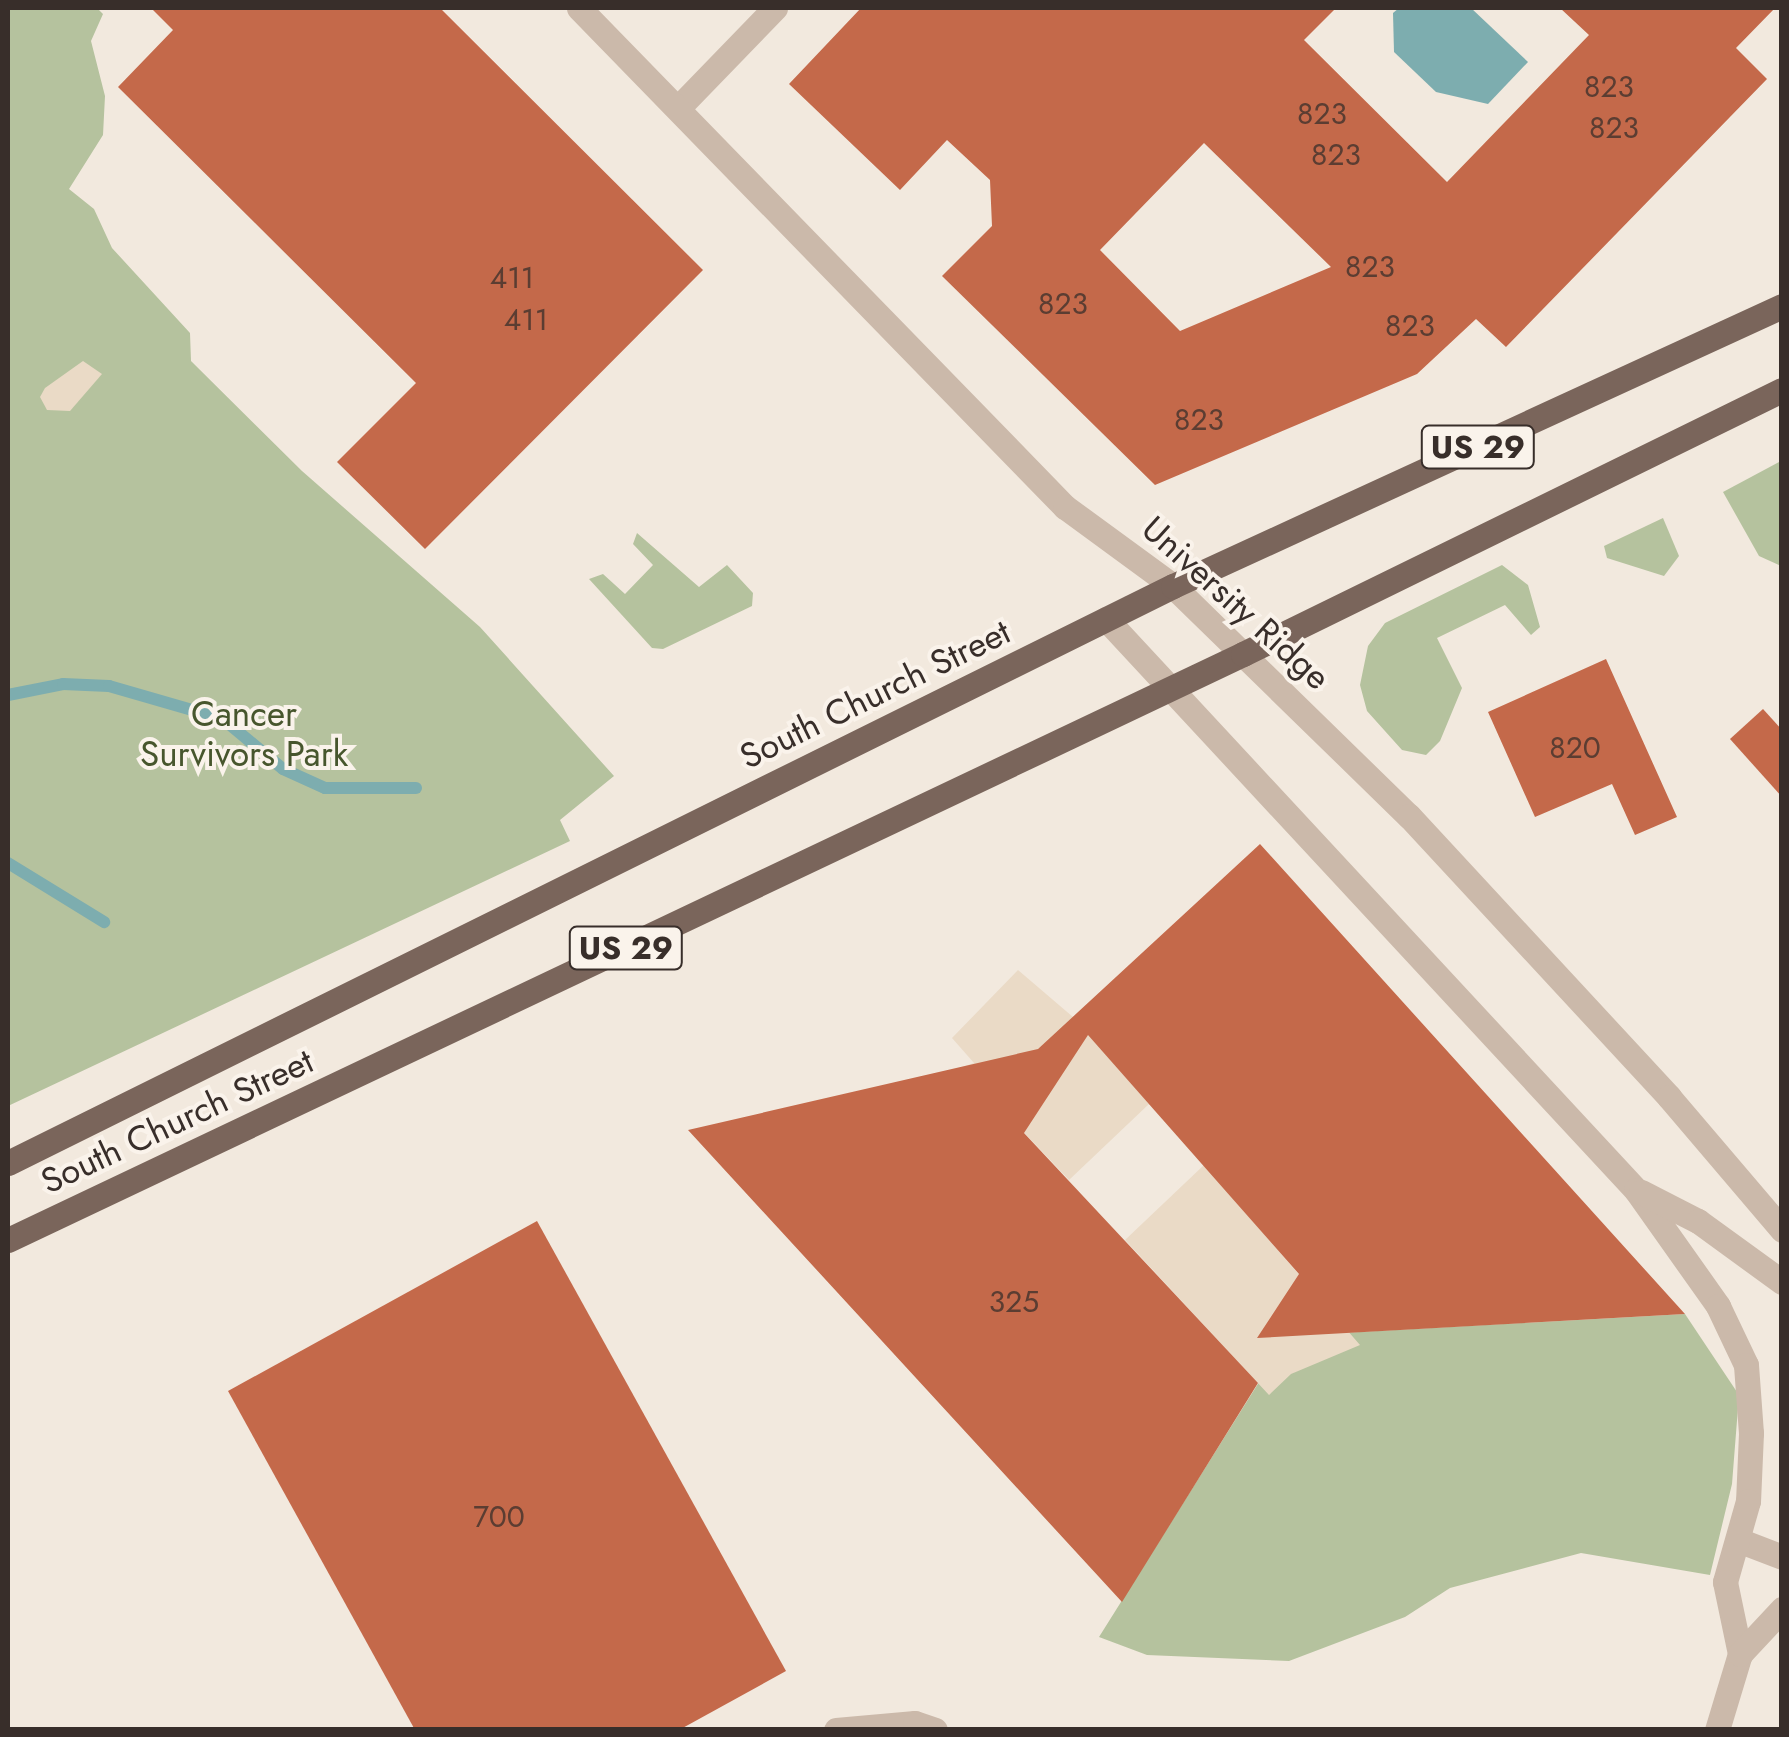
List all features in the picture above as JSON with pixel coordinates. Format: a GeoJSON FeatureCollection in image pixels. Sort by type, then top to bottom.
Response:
{"type":"FeatureCollection","features":[{"type":"Feature","properties":{"kind":"main road","name":"South Church Street"},"geometry":{"type":"LineString","coordinates":[[8,1163],[1173,586],[1782,306]]}},
{"type":"Feature","properties":{"kind":"main road","name":"South Church Street"},"geometry":{"type":"LineString","coordinates":[[8,1240],[1243,654],[1782,390]]}},
{"type":"Feature","properties":{"kind":"street","name":"University Ridge"},"geometry":{"type":"LineString","coordinates":[[578,8],[1065,507],[1173,586],[1435,844],[1681,1110],[1782,1230]]}},
{"type":"Feature","properties":{"kind":"street"},"geometry":{"type":"LineString","coordinates":[[679,108],[775,8]]}},
{"type":"Feature","properties":{"kind":"street"},"geometry":{"type":"LineString","coordinates":[[1106,619],[1636,1190],[1718,1306],[1746,1365],[1751,1433],[1748,1501],[1725,1582],[1740,1654]]}},
{"type":"Feature","properties":{"kind":"street"},"geometry":{"type":"LineString","coordinates":[[1636,1190],[1698,1221],[1782,1282]]}},
{"type":"Feature","properties":{"kind":"street"},"geometry":{"type":"LineString","coordinates":[[1738,1540],[1782,1557]]}},
{"type":"Feature","properties":{"kind":"street"},"geometry":{"type":"LineString","coordinates":[[1717,1730],[1740,1654],[1782,1609]]}},
{"type":"Feature","properties":{"kind":"street"},"geometry":{"type":"LineString","coordinates":[[836,1730],[915,1723],[935,1730]]}},
{"type":"Feature","properties":{"kind":"green space","name":"Cancer Survivors Park"},"geometry":{"type":"Polygon","coordinates":[[[8,8],[97,8],[103,14],[91,41],[105,96],[103,135],[69,189],[94,209],[112,248],[190,333],[191,361],[302,471],[480,627],[614,776],[560,820],[570,841],[8,1106],[8,8]]]}},
{"type":"Feature","properties":{"kind":"green space"},"geometry":{"type":"Polygon","coordinates":[[[1781,461],[1781,566],[1759,556],[1723,492],[1781,461]]]}},
{"type":"Feature","properties":{"kind":"green space"},"geometry":{"type":"Polygon","coordinates":[[[1663,518],[1679,556],[1664,576],[1607,558],[1604,546],[1663,518]]]}},
{"type":"Feature","properties":{"kind":"green space"},"geometry":{"type":"Polygon","coordinates":[[[637,533],[699,587],[727,565],[753,593],[752,606],[663,649],[652,648],[589,579],[603,574],[625,594],[653,565],[633,544],[637,533]]]}},
{"type":"Feature","properties":{"kind":"green space"},"geometry":{"type":"Polygon","coordinates":[[[1502,565],[1528,585],[1540,627],[1531,635],[1505,605],[1437,638],[1462,688],[1440,741],[1426,755],[1402,750],[1367,711],[1360,685],[1368,646],[1385,623],[1502,565]]]}},
{"type":"Feature","properties":{"kind":"green space"},"geometry":{"type":"Polygon","coordinates":[[[1685,1314],[1739,1395],[1732,1484],[1710,1575],[1581,1553],[1450,1588],[1405,1617],[1289,1661],[1147,1655],[1099,1637],[1288,1336],[1685,1314]]]}},
{"type":"Feature","properties":{"kind":"shaded area"},"geometry":{"type":"Polygon","coordinates":[[[83,361],[102,374],[70,411],[47,410],[40,397],[45,388],[83,361]]]}},
{"type":"Feature","properties":{"kind":"shaded area"},"geometry":{"type":"Polygon","coordinates":[[[1018,970],[1073,1017],[1149,1104],[1069,1180],[962,1067],[974,1063],[952,1038],[1018,970]]]}},
{"type":"Feature","properties":{"kind":"shaded area"},"geometry":{"type":"Polygon","coordinates":[[[1204,1165],[1360,1345],[1291,1374],[1269,1395],[1125,1240],[1204,1165]]]}},
{"type":"Feature","properties":{"kind":"water"},"geometry":{"type":"Polygon","coordinates":[[[1399,8],[1471,8],[1528,62],[1488,104],[1436,92],[1394,52],[1393,13],[1399,8]]]}},
{"type":"Feature","properties":{"kind":"building"},"geometry":{"type":"Polygon","coordinates":[[[151,8],[440,8],[703,270],[425,549],[337,462],[416,383],[118,87],[173,30],[151,8]]]}},
{"type":"Feature","properties":{"kind":"building"},"geometry":{"type":"Polygon","coordinates":[[[861,8],[1336,8],[1304,40],[1447,182],[1589,35],[1560,8],[1775,8],[1736,48],[1767,79],[1506,347],[1476,319],[1417,374],[1155,485],[942,276],[992,226],[990,180],[947,140],[900,190],[789,84],[861,8]],[[1204,143],[1100,250],[1180,331],[1331,267],[1204,143]]]}},
{"type":"Feature","properties":{"kind":"building"},"geometry":{"type":"Polygon","coordinates":[[[1606,659],[1677,817],[1635,835],[1612,784],[1535,817],[1488,712],[1606,659]]]}},
{"type":"Feature","properties":{"kind":"building"},"geometry":{"type":"Polygon","coordinates":[[[1763,709],[1782,730],[1782,797],[1730,739],[1763,709]]]}},
{"type":"Feature","properties":{"kind":"building"},"geometry":{"type":"Polygon","coordinates":[[[1260,844],[1685,1314],[1257,1338],[1299,1274],[1088,1035],[1024,1133],[1258,1383],[1122,1602],[688,1130],[1038,1049],[1260,844]]]}},
{"type":"Feature","properties":{"kind":"building"},"geometry":{"type":"Polygon","coordinates":[[[537,1221],[786,1671],[679,1730],[415,1730],[228,1391],[537,1221]]]}},
{"type":"Feature","properties":{"kind":"waterway"},"geometry":{"type":"LineString","coordinates":[[8,695],[63,684],[109,686],[223,719],[283,769],[325,788],[416,788]]}},
{"type":"Feature","properties":{"kind":"waterway"},"geometry":{"type":"LineString","coordinates":[[8,863],[104,922]]}}]}
